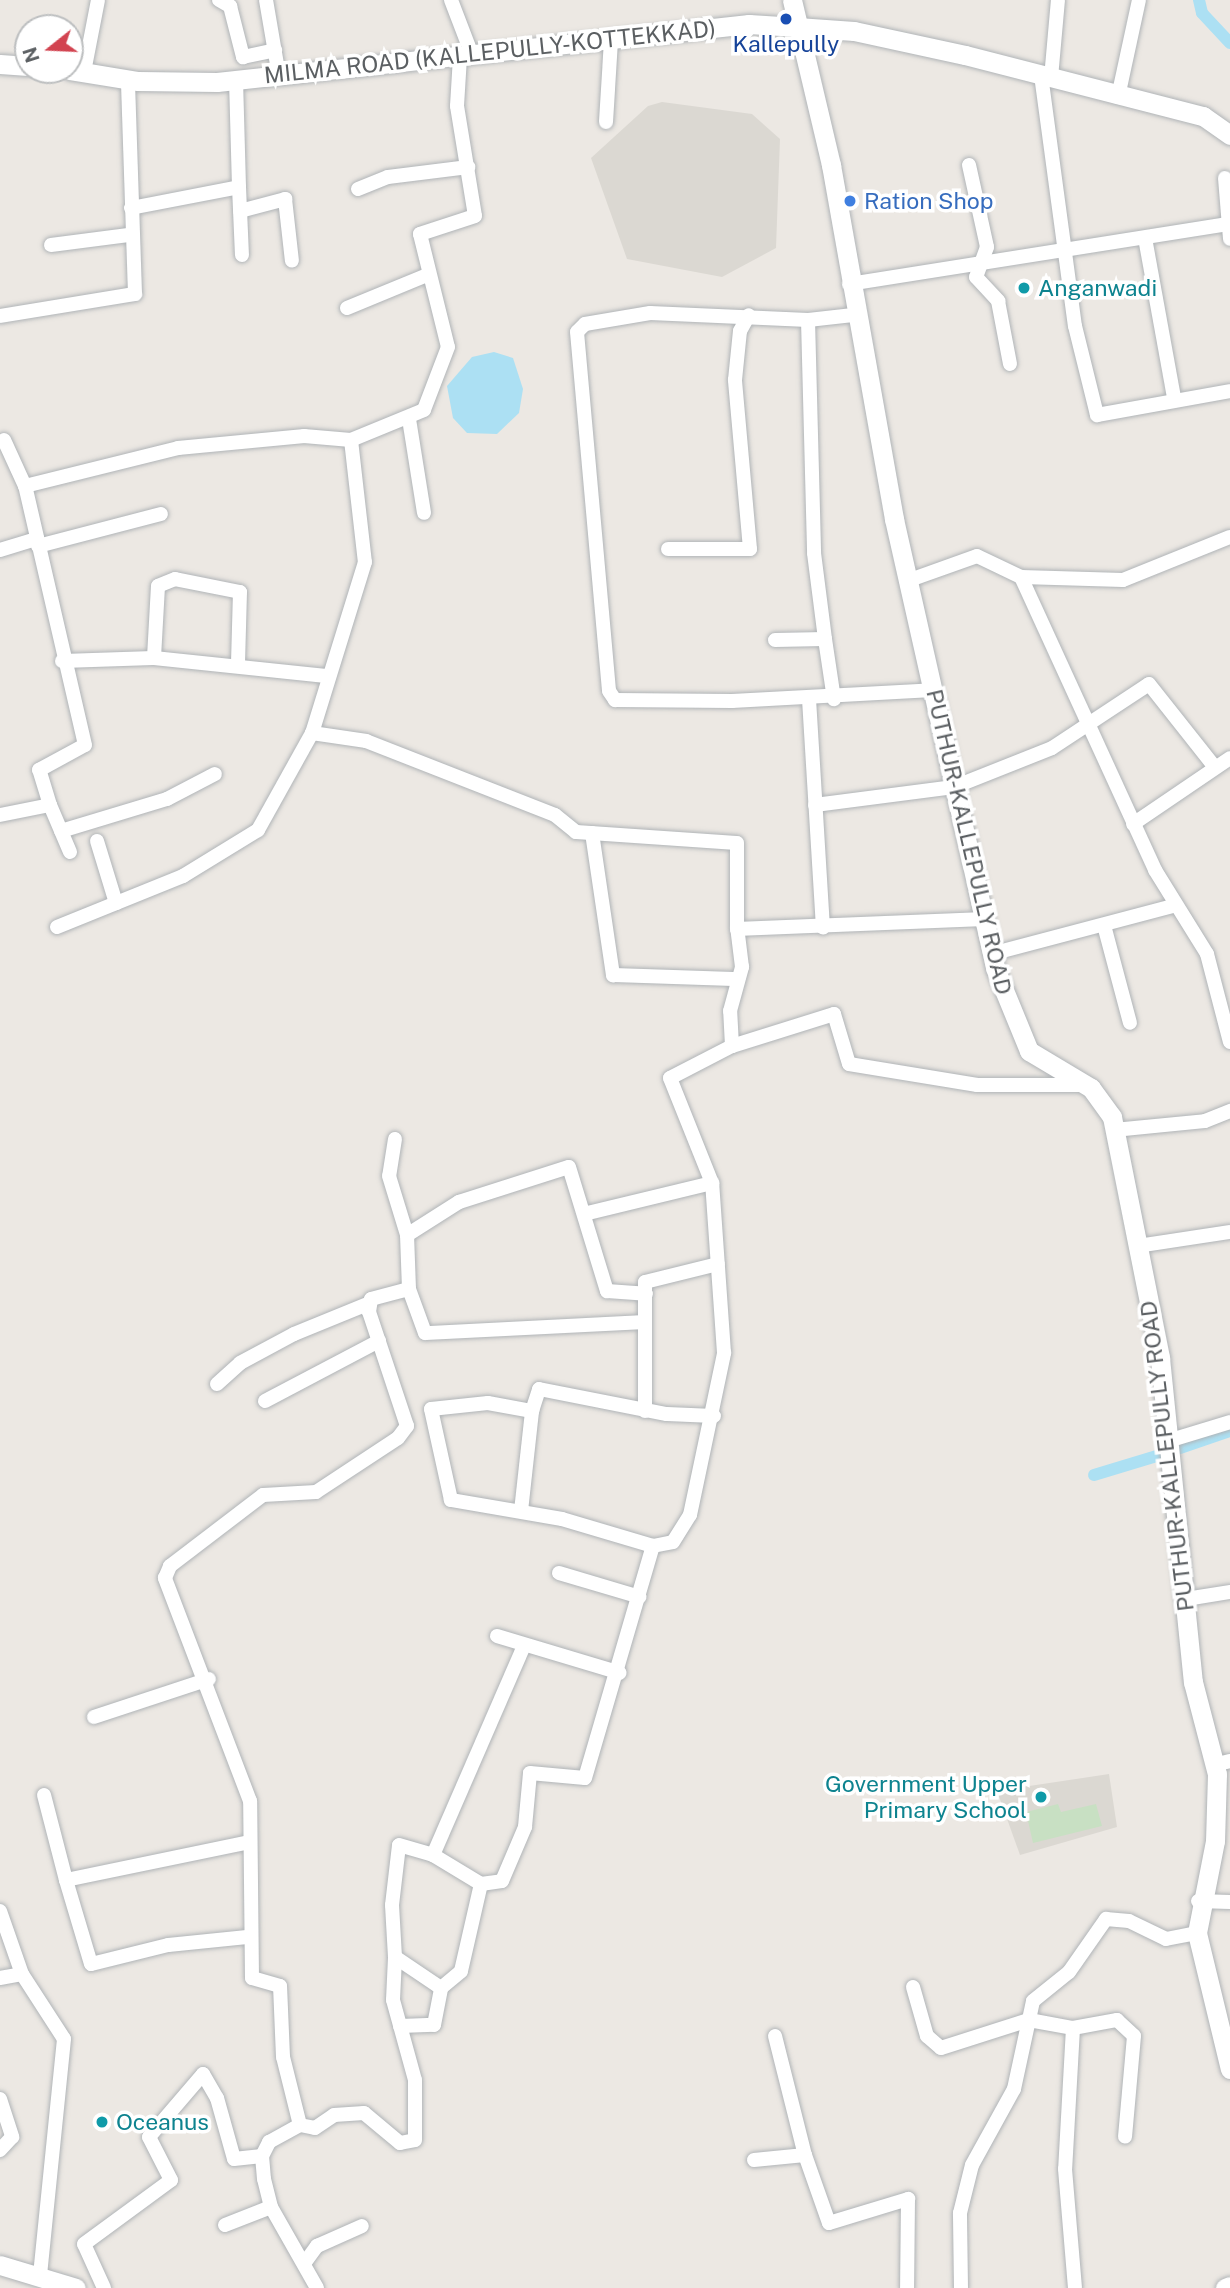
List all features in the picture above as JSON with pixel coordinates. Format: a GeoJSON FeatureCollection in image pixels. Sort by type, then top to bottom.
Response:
{"type":"FeatureCollection","features":[{"type":"Feature","properties":{"kind":"main road","name":"PUTHUR-KALLEPULLY ROAD"},"geometry":{"type":"LineString","coordinates":[[792,0],[828,152],[853,315],[908,581],[992,954],[1029,1051],[1086,1085],[1105,1101],[1114,1130],[1137,1246],[1168,1441],[1194,1682],[1222,1763],[1215,1841],[1198,1901],[1197,1933],[1230,2069]]}},
{"type":"Feature","properties":{"kind":"main road","name":"MILMA ROAD (KALLEPULLY-KOTTEKKAD)"},"geometry":{"type":"LineString","coordinates":[[84,72],[128,79],[236,80],[749,24],[797,27],[905,41],[1118,97],[1203,116],[1230,135]]}},
{"type":"Feature","properties":{"kind":"main road"},"geometry":{"type":"LineString","coordinates":[[0,2266],[76,2288]]}},
{"type":"Feature","properties":{"kind":"main road"},"geometry":{"type":"LineString","coordinates":[[1225,2288],[1230,2286]]}},
{"type":"Feature","properties":{"kind":"street"},"geometry":{"type":"LineString","coordinates":[[84,47],[98,0]]}},
{"type":"Feature","properties":{"kind":"street"},"geometry":{"type":"LineString","coordinates":[[219,0],[230,6],[243,57],[275,50]]}},
{"type":"Feature","properties":{"kind":"street"},"geometry":{"type":"LineString","coordinates":[[266,0],[279,76]]}},
{"type":"Feature","properties":{"kind":"street"},"geometry":{"type":"LineString","coordinates":[[25,486],[178,448],[304,436],[351,440],[409,419],[424,410],[448,347],[427,275],[420,234],[475,216],[457,106],[466,56],[451,0]]}},
{"type":"Feature","properties":{"kind":"street"},"geometry":{"type":"LineString","coordinates":[[1058,0],[1046,76],[1065,250],[1097,415],[1174,398],[1230,391]]}},
{"type":"Feature","properties":{"kind":"street"},"geometry":{"type":"LineString","coordinates":[[1118,97],[1139,0]]}},
{"type":"Feature","properties":{"kind":"street"},"geometry":{"type":"LineString","coordinates":[[606,122],[611,40]]}},
{"type":"Feature","properties":{"kind":"street"},"geometry":{"type":"LineString","coordinates":[[0,316],[135,294],[128,235],[131,208],[128,79]]}},
{"type":"Feature","properties":{"kind":"street"},"geometry":{"type":"LineString","coordinates":[[236,80],[242,255]]}},
{"type":"Feature","properties":{"kind":"street"},"geometry":{"type":"LineString","coordinates":[[969,165],[986,247],[976,277],[998,300],[1010,364]]}},
{"type":"Feature","properties":{"kind":"street"},"geometry":{"type":"LineString","coordinates":[[358,189],[388,177],[468,167]]}},
{"type":"Feature","properties":{"kind":"street"},"geometry":{"type":"LineString","coordinates":[[1225,178],[1230,239]]}},
{"type":"Feature","properties":{"kind":"street"},"geometry":{"type":"LineString","coordinates":[[131,208],[239,187]]}},
{"type":"Feature","properties":{"kind":"street"},"geometry":{"type":"LineString","coordinates":[[240,211],[285,199],[292,261]]}},
{"type":"Feature","properties":{"kind":"street"},"geometry":{"type":"LineString","coordinates":[[849,284],[1227,224]]}},
{"type":"Feature","properties":{"kind":"street"},"geometry":{"type":"LineString","coordinates":[[51,246],[128,235]]}},
{"type":"Feature","properties":{"kind":"street"},"geometry":{"type":"LineString","coordinates":[[1145,238],[1174,398]]}},
{"type":"Feature","properties":{"kind":"street"},"geometry":{"type":"LineString","coordinates":[[347,308],[427,275]]}},
{"type":"Feature","properties":{"kind":"street"},"geometry":{"type":"LineString","coordinates":[[853,315],[807,320],[749,315],[650,313],[585,324],[577,332],[601,648],[615,700],[834,699],[933,690]]}},
{"type":"Feature","properties":{"kind":"street"},"geometry":{"type":"LineString","coordinates":[[668,549],[750,550],[735,380],[740,331],[749,315]]}},
{"type":"Feature","properties":{"kind":"street"},"geometry":{"type":"LineString","coordinates":[[807,320],[814,553],[834,699]]}},
{"type":"Feature","properties":{"kind":"street"},"geometry":{"type":"LineString","coordinates":[[409,419],[424,513]]}},
{"type":"Feature","properties":{"kind":"street"},"geometry":{"type":"LineString","coordinates":[[4,440],[25,486],[62,661],[85,745],[40,770],[50,805],[70,852]]}},
{"type":"Feature","properties":{"kind":"street"},"geometry":{"type":"LineString","coordinates":[[57,927],[184,876],[258,830],[312,733],[326,677],[365,562],[351,440]]}},
{"type":"Feature","properties":{"kind":"street"},"geometry":{"type":"LineString","coordinates":[[0,550],[161,514]]}},
{"type":"Feature","properties":{"kind":"street"},"geometry":{"type":"LineString","coordinates":[[908,581],[977,556],[1021,577],[1123,580],[1230,537]]}},
{"type":"Feature","properties":{"kind":"street"},"geometry":{"type":"LineString","coordinates":[[1021,577],[1133,824],[1176,905],[1207,954],[1230,1042]]}},
{"type":"Feature","properties":{"kind":"street"},"geometry":{"type":"LineString","coordinates":[[154,658],[158,586],[175,579],[240,592],[238,663]]}},
{"type":"Feature","properties":{"kind":"street"},"geometry":{"type":"LineString","coordinates":[[775,640],[825,639]]}},
{"type":"Feature","properties":{"kind":"street"},"geometry":{"type":"LineString","coordinates":[[62,661],[154,658],[238,663],[326,677]]}},
{"type":"Feature","properties":{"kind":"street"},"geometry":{"type":"LineString","coordinates":[[816,805],[954,787],[1091,727],[1149,684],[1214,766]]}},
{"type":"Feature","properties":{"kind":"street"},"geometry":{"type":"LineString","coordinates":[[809,699],[822,928]]}},
{"type":"Feature","properties":{"kind":"street"},"geometry":{"type":"LineString","coordinates":[[312,733],[366,741],[592,834],[737,843],[737,929],[741,967],[734,979],[732,1046]]}},
{"type":"Feature","properties":{"kind":"street"},"geometry":{"type":"LineString","coordinates":[[1133,824],[1214,766],[1230,758]]}},
{"type":"Feature","properties":{"kind":"street"},"geometry":{"type":"LineString","coordinates":[[61,831],[167,799],[215,774]]}},
{"type":"Feature","properties":{"kind":"street"},"geometry":{"type":"LineString","coordinates":[[0,815],[50,805]]}},
{"type":"Feature","properties":{"kind":"street"},"geometry":{"type":"LineString","coordinates":[[592,834],[613,975],[734,979]]}},
{"type":"Feature","properties":{"kind":"street"},"geometry":{"type":"LineString","coordinates":[[97,841],[116,903]]}},
{"type":"Feature","properties":{"kind":"street"},"geometry":{"type":"LineString","coordinates":[[992,954],[1105,929],[1176,905]]}},
{"type":"Feature","properties":{"kind":"street"},"geometry":{"type":"LineString","coordinates":[[737,929],[822,928],[984,919]]}},
{"type":"Feature","properties":{"kind":"street"},"geometry":{"type":"LineString","coordinates":[[1105,929],[1130,1023]]}},
{"type":"Feature","properties":{"kind":"street"},"geometry":{"type":"LineString","coordinates":[[532,1411],[466,1404],[431,1409],[429,1417],[451,1500],[521,1511],[653,1546],[673,1542],[690,1515],[714,1416],[724,1353],[712,1183],[670,1078],[732,1046],[834,1014],[849,1065],[977,1086],[1086,1085]]}},
{"type":"Feature","properties":{"kind":"street"},"geometry":{"type":"LineString","coordinates":[[1114,1130],[1205,1121],[1230,1111]]}},
{"type":"Feature","properties":{"kind":"street"},"geometry":{"type":"LineString","coordinates":[[395,1139],[389,1176],[407,1235],[409,1290],[425,1333],[645,1321]]}},
{"type":"Feature","properties":{"kind":"street"},"geometry":{"type":"LineString","coordinates":[[407,1235],[459,1202],[569,1167],[588,1213],[607,1291],[645,1293]]}},
{"type":"Feature","properties":{"kind":"street"},"geometry":{"type":"LineString","coordinates":[[588,1213],[712,1183]]}},
{"type":"Feature","properties":{"kind":"street"},"geometry":{"type":"LineString","coordinates":[[1137,1246],[1230,1232]]}},
{"type":"Feature","properties":{"kind":"street"},"geometry":{"type":"LineString","coordinates":[[645,1411],[645,1282],[718,1264]]}},
{"type":"Feature","properties":{"kind":"street"},"geometry":{"type":"LineString","coordinates":[[217,1384],[272,1346],[370,1303],[409,1290]]}},
{"type":"Feature","properties":{"kind":"street"},"geometry":{"type":"LineString","coordinates":[[300,2125],[283,2057],[280,1986],[252,1978],[247,1937],[250,1801],[209,1679],[168,1591],[170,1566],[263,1495],[316,1492],[398,1438],[407,1426],[379,1341],[370,1303]]}},
{"type":"Feature","properties":{"kind":"street"},"geometry":{"type":"LineString","coordinates":[[265,1401],[379,1341]]}},
{"type":"Feature","properties":{"kind":"street"},"geometry":{"type":"LineString","coordinates":[[521,1511],[532,1411],[539,1389],[645,1411],[714,1416]]}},
{"type":"Feature","properties":{"kind":"street"},"geometry":{"type":"LineString","coordinates":[[1168,1441],[1230,1422]]}},
{"type":"Feature","properties":{"kind":"street"},"geometry":{"type":"LineString","coordinates":[[317,2288],[306,2261],[271,2207],[262,2155],[270,2142],[300,2125],[315,2128],[347,2111],[364,2113],[400,2143],[415,2140],[415,2080],[393,2000],[395,1957],[392,1905],[398,1845],[433,1855],[481,1884],[502,1881],[525,1827],[530,1773],[585,1778],[620,1672],[653,1546]]}},
{"type":"Feature","properties":{"kind":"street"},"geometry":{"type":"LineString","coordinates":[[559,1573],[640,1597]]}},
{"type":"Feature","properties":{"kind":"street"},"geometry":{"type":"LineString","coordinates":[[1186,1598],[1230,1592]]}},
{"type":"Feature","properties":{"kind":"street"},"geometry":{"type":"LineString","coordinates":[[497,1636],[620,1672]]}},
{"type":"Feature","properties":{"kind":"street"},"geometry":{"type":"LineString","coordinates":[[433,1855],[524,1646]]}},
{"type":"Feature","properties":{"kind":"street"},"geometry":{"type":"LineString","coordinates":[[94,1717],[209,1679]]}},
{"type":"Feature","properties":{"kind":"street"},"geometry":{"type":"LineString","coordinates":[[44,1796],[91,1964],[168,1945],[247,1937]]}},
{"type":"Feature","properties":{"kind":"street"},"geometry":{"type":"LineString","coordinates":[[66,1880],[249,1842]]}},
{"type":"Feature","properties":{"kind":"street"},"geometry":{"type":"LineString","coordinates":[[400,2026],[433,2025],[441,1988],[461,1971],[481,1884]]}},
{"type":"Feature","properties":{"kind":"street"},"geometry":{"type":"LineString","coordinates":[[1198,1901],[1230,1902]]}},
{"type":"Feature","properties":{"kind":"street"},"geometry":{"type":"LineString","coordinates":[[0,1911],[22,1974],[64,2039],[40,2277]]}},
{"type":"Feature","properties":{"kind":"street"},"geometry":{"type":"LineString","coordinates":[[961,2288],[960,2213],[972,2165],[1014,2089],[1033,2001],[1069,1972],[1106,1919],[1129,1921],[1166,1939],[1197,1933]]}},
{"type":"Feature","properties":{"kind":"street"},"geometry":{"type":"LineString","coordinates":[[395,1957],[441,1988]]}},
{"type":"Feature","properties":{"kind":"street"},"geometry":{"type":"LineString","coordinates":[[0,1978],[22,1974]]}},
{"type":"Feature","properties":{"kind":"street"},"geometry":{"type":"LineString","coordinates":[[913,1987],[927,2036],[941,2048],[1029,2021],[1073,2028],[1117,2020],[1134,2036],[1125,2137]]}},
{"type":"Feature","properties":{"kind":"street"},"geometry":{"type":"LineString","coordinates":[[1073,2028],[1065,2169],[1075,2288]]}},
{"type":"Feature","properties":{"kind":"street"},"geometry":{"type":"LineString","coordinates":[[775,2036],[805,2155],[829,2223],[908,2199],[907,2288]]}},
{"type":"Feature","properties":{"kind":"street"},"geometry":{"type":"LineString","coordinates":[[104,2288],[84,2244],[171,2179],[149,2137],[203,2074],[217,2098],[234,2158],[262,2155]]}},
{"type":"Feature","properties":{"kind":"street"},"geometry":{"type":"LineString","coordinates":[[0,2099],[12,2137],[0,2150]]}},
{"type":"Feature","properties":{"kind":"street"},"geometry":{"type":"LineString","coordinates":[[754,2160],[805,2155]]}},
{"type":"Feature","properties":{"kind":"street"},"geometry":{"type":"LineString","coordinates":[[225,2225],[271,2207]]}},
{"type":"Feature","properties":{"kind":"street"},"geometry":{"type":"LineString","coordinates":[[306,2261],[317,2246],[362,2225]]}},
{"type":"Feature","properties":{"kind":"shaded area"},"geometry":{"type":"Polygon","coordinates":[[[662,102],[752,114],[780,139],[776,248],[722,277],[627,259],[591,158],[648,106],[662,102]]]}},
{"type":"Feature","properties":{"kind":"shaded area"},"geometry":{"type":"Polygon","coordinates":[[[1109,1774],[1117,1827],[1020,1855],[997,1791],[1109,1774]]]}},
{"type":"Feature","properties":{"kind":"green space"},"geometry":{"type":"Polygon","coordinates":[[[1058,1804],[1061,1812],[1096,1804],[1102,1826],[1033,1843],[1026,1812],[1058,1804]]]}},
{"type":"Feature","properties":{"kind":"water"},"geometry":{"type":"Polygon","coordinates":[[[494,352],[513,358],[523,389],[519,413],[497,434],[467,433],[453,418],[447,386],[472,357],[494,352]]]}},
{"type":"Feature","properties":{"kind":"waterway"},"geometry":{"type":"LineString","coordinates":[[1199,0],[1202,13],[1230,43]]}},
{"type":"Feature","properties":{"kind":"waterway"},"geometry":{"type":"LineString","coordinates":[[1180,1448],[1230,1431]]}},
{"type":"Feature","properties":{"kind":"waterway"},"geometry":{"type":"LineString","coordinates":[[1094,1475],[1160,1455]]}},
{"type":"Feature","properties":{"kind":"place","name":"Kallepully"},"geometry":{"type":"Point","coordinates":[786,19]}},
{"type":"Feature","properties":{"kind":"place","name":"Ration Shop"},"geometry":{"type":"Point","coordinates":[850,201]}},
{"type":"Feature","properties":{"kind":"place","name":"Anganwadi"},"geometry":{"type":"Point","coordinates":[1024,288]}},
{"type":"Feature","properties":{"kind":"place","name":"Government Upper Primary School"},"geometry":{"type":"Point","coordinates":[1041,1797]}},
{"type":"Feature","properties":{"kind":"place","name":"Oceanus"},"geometry":{"type":"Point","coordinates":[102,2122]}}]}
